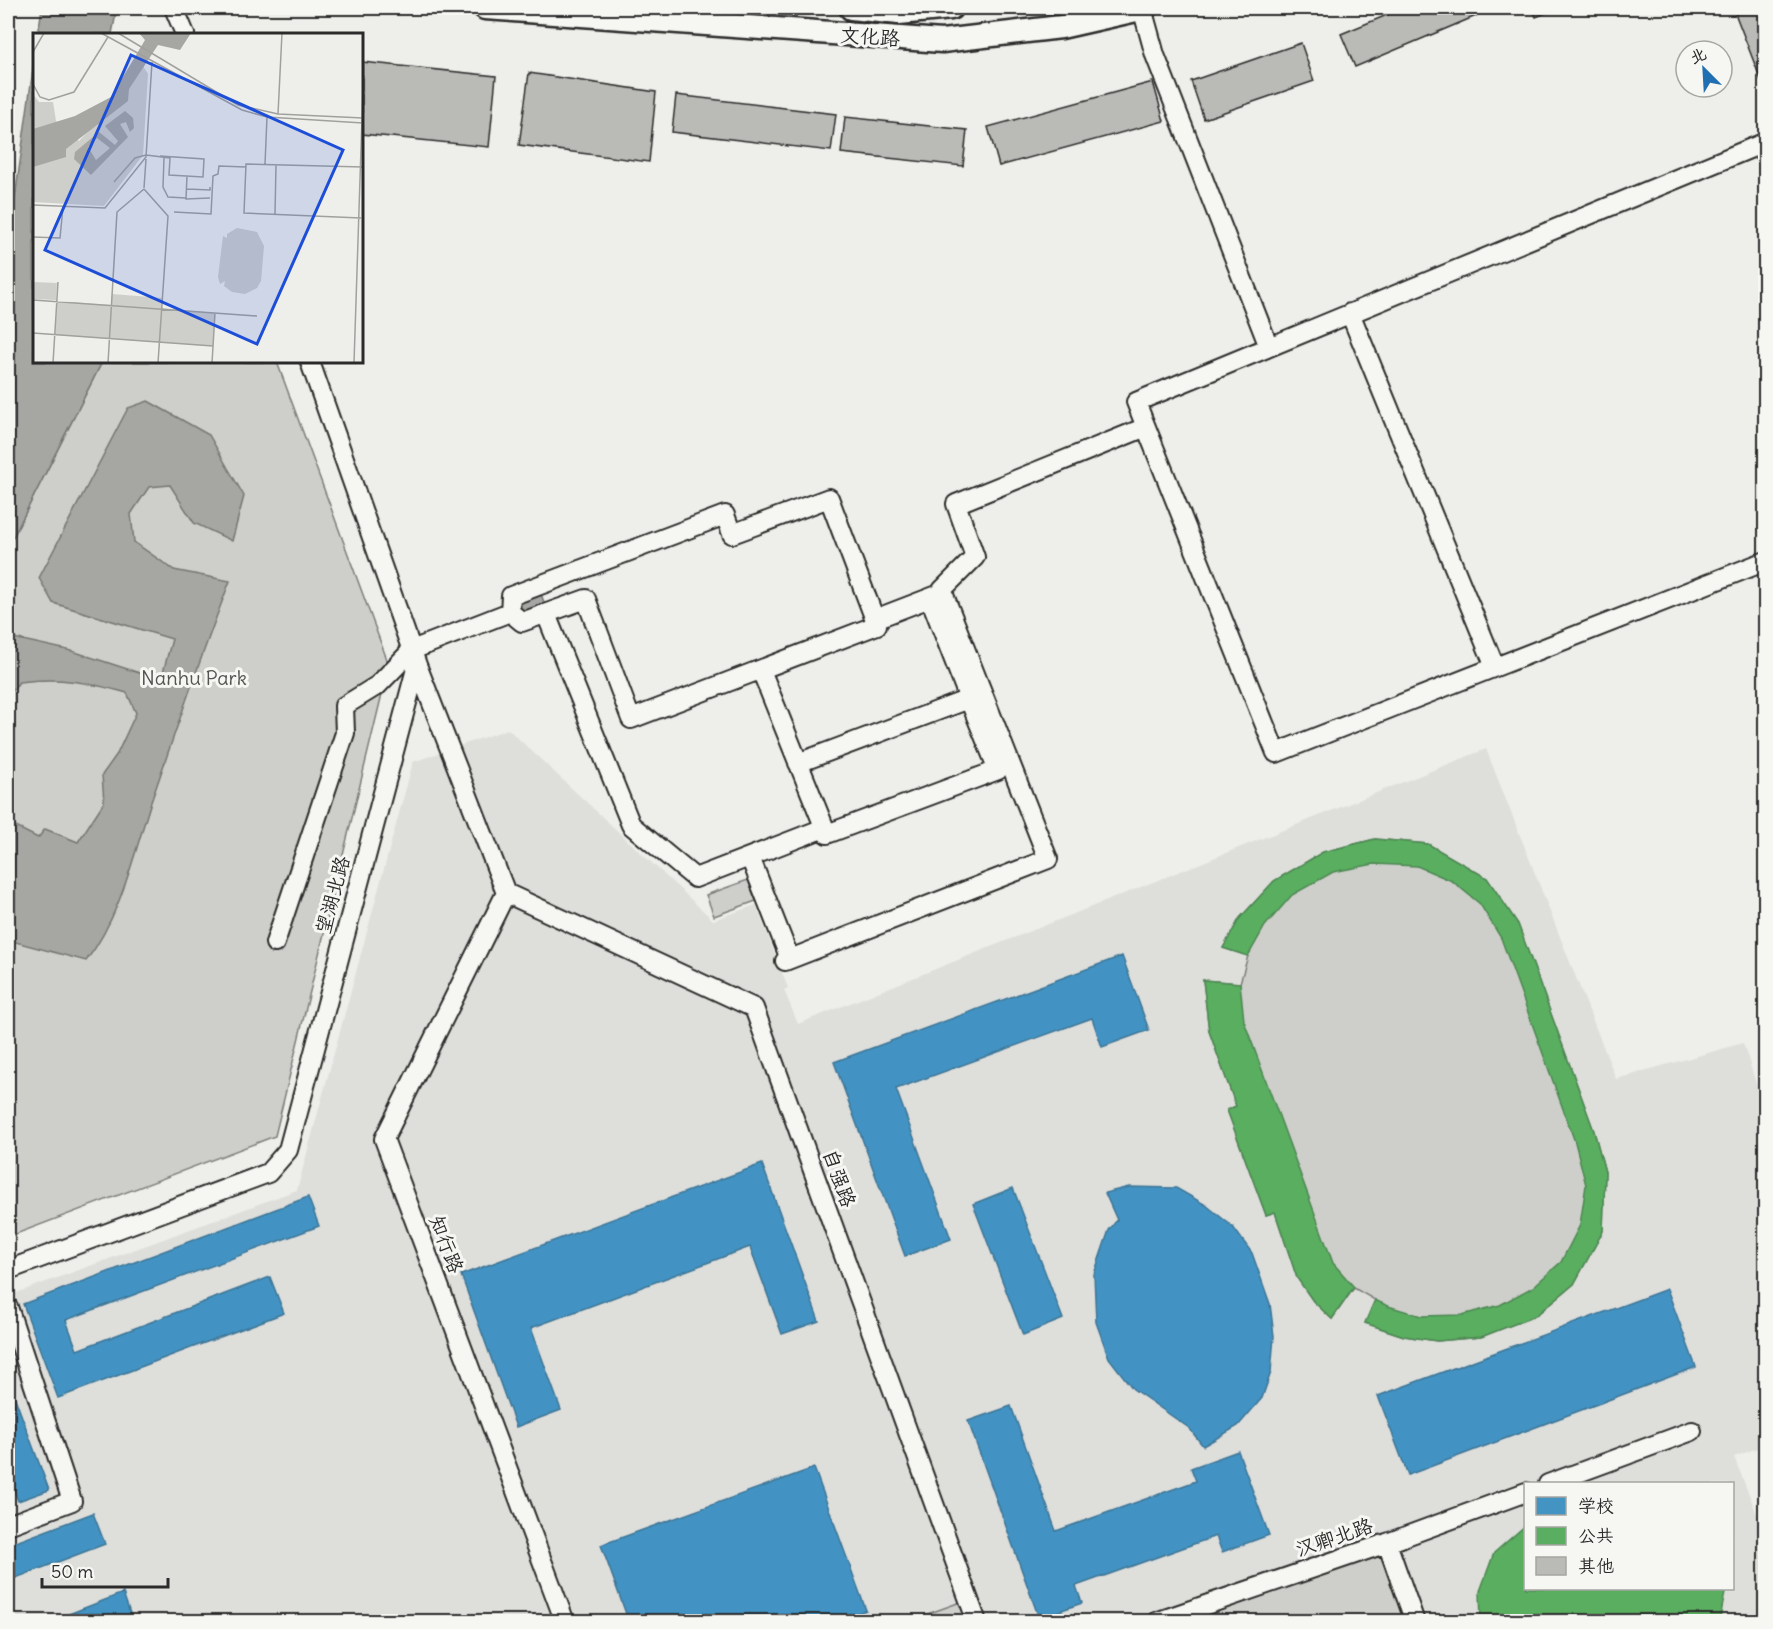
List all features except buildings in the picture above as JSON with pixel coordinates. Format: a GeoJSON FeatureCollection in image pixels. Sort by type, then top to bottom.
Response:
{"type":"FeatureCollection","features":[{"type":"Feature","properties":{"kind":"main road","name":"文化路"},"geometry":{"type":"LineString","coordinates":[[484,8],[942,41],[1061,27],[1143,8]]}},
{"type":"Feature","properties":{"kind":"main road","name":"文化路"},"geometry":{"type":"LineString","coordinates":[[851,8],[899,13],[951,8]]}},
{"type":"Feature","properties":{"kind":"street"},"geometry":{"type":"LineString","coordinates":[[174,8],[185,33]]}},
{"type":"Feature","properties":{"kind":"street"},"geometry":{"type":"LineString","coordinates":[[1143,8],[1155,55],[1269,347]]}},
{"type":"Feature","properties":{"kind":"street"},"geometry":{"type":"LineString","coordinates":[[1766,142],[1136,402],[1276,753],[1766,561]]}},
{"type":"Feature","properties":{"kind":"street"},"geometry":{"type":"LineString","coordinates":[[1350,313],[1495,667]]}},
{"type":"Feature","properties":{"kind":"street"},"geometry":{"type":"LineString","coordinates":[[310,363],[414,658],[506,893]]}},
{"type":"Feature","properties":{"kind":"street"},"geometry":{"type":"LineString","coordinates":[[875,618],[937,596],[975,556],[956,504],[1146,427]]}},
{"type":"Feature","properties":{"kind":"street"},"geometry":{"type":"LineString","coordinates":[[510,612],[511,596],[725,515],[732,534],[829,498],[877,625],[631,718],[577,572]]}},
{"type":"Feature","properties":{"kind":"street"},"geometry":{"type":"LineString","coordinates":[[761,670],[826,834],[998,770],[969,699],[937,596]]}},
{"type":"Feature","properties":{"kind":"street"},"geometry":{"type":"LineString","coordinates":[[750,857],[788,960],[1048,859],[937,596]]}},
{"type":"Feature","properties":{"kind":"street"},"geometry":{"type":"LineString","coordinates":[[510,612],[522,622],[586,599]]}},
{"type":"Feature","properties":{"kind":"street"},"geometry":{"type":"LineString","coordinates":[[274,943],[345,733],[344,706],[378,685],[414,658],[510,612]]}},
{"type":"Feature","properties":{"kind":"street"},"geometry":{"type":"LineString","coordinates":[[546,614],[631,825],[695,878],[824,828]]}},
{"type":"Feature","properties":{"kind":"street","name":"望湖北路"},"geometry":{"type":"LineString","coordinates":[[8,1270],[268,1173],[288,1150],[414,658]]}},
{"type":"Feature","properties":{"kind":"street"},"geometry":{"type":"LineString","coordinates":[[798,763],[969,699]]}},
{"type":"Feature","properties":{"kind":"street","name":"知行路"},"geometry":{"type":"LineString","coordinates":[[506,893],[384,1139],[565,1622]]}},
{"type":"Feature","properties":{"kind":"street","name":"自强路"},"geometry":{"type":"LineString","coordinates":[[506,893],[754,1008],[977,1622]]}},
{"type":"Feature","properties":{"kind":"street"},"geometry":{"type":"LineString","coordinates":[[8,1307],[72,1501],[8,1525]]}},
{"type":"Feature","properties":{"kind":"street"},"geometry":{"type":"LineString","coordinates":[[1553,1482],[1692,1431]]}},
{"type":"Feature","properties":{"kind":"street","name":"汉卿北路"},"geometry":{"type":"LineString","coordinates":[[1156,1622],[1387,1543],[1524,1493]]}},
{"type":"Feature","properties":{"kind":"street"},"geometry":{"type":"LineString","coordinates":[[1387,1543],[1415,1622]]}},
{"type":"Feature","properties":{"kind":"shaded area"},"geometry":{"type":"Polygon","coordinates":[[[42,8],[117,8],[112,33],[38,33],[42,8]]]}},
{"type":"Feature","properties":{"kind":"shaded area"},"geometry":{"type":"Polygon","coordinates":[[[33,69],[33,363],[101,363],[8,547],[8,248],[33,69]]]}},
{"type":"Feature","properties":{"kind":"shaded area"},"geometry":{"type":"Polygon","coordinates":[[[148,401],[209,435],[244,496],[232,541],[194,523],[170,485],[149,487],[131,514],[134,542],[174,570],[230,581],[179,721],[117,906],[98,944],[86,961],[8,940],[8,823],[38,838],[45,829],[78,842],[104,802],[102,775],[117,754],[136,713],[127,693],[74,682],[48,680],[19,682],[8,697],[8,648],[14,638],[72,651],[161,680],[172,639],[53,603],[39,578],[128,408],[148,401]]]}},
{"type":"Feature","properties":{"kind":"shaded area"},"geometry":{"type":"Polygon","coordinates":[[[540,591],[545,605],[520,614],[517,596],[540,591]]]}},
{"type":"Feature","properties":{"kind":"shaded area"},"geometry":{"type":"Polygon","coordinates":[[[508,729],[713,920],[756,905],[788,988],[784,990],[798,1024],[1486,749],[1616,1079],[1743,1043],[1765,1111],[1765,1445],[1734,1457],[1765,1534],[1765,1621],[8,1622],[8,1296],[297,1190],[413,762],[508,729]]]}},
{"type":"Feature","properties":{"kind":"green space","name":"Nanhu Park"},"geometry":{"type":"Polygon","coordinates":[[[101,363],[277,363],[389,665],[275,1136],[8,1237],[8,547],[101,363]]]}},
{"type":"Feature","properties":{"kind":"green space"},"geometry":{"type":"Polygon","coordinates":[[[1375,839],[1428,844],[1487,878],[1518,924],[1594,1131],[1605,1172],[1603,1231],[1574,1284],[1535,1316],[1481,1337],[1437,1341],[1404,1336],[1365,1323],[1375,1300],[1354,1288],[1332,1319],[1313,1301],[1297,1278],[1275,1212],[1266,1215],[1227,1110],[1236,1106],[1209,1031],[1203,980],[1240,983],[1248,956],[1223,948],[1240,918],[1274,881],[1323,852],[1375,839]]]}},
{"type":"Feature","properties":{"kind":"green space"},"geometry":{"type":"Polygon","coordinates":[[[748,880],[756,901],[714,916],[706,895],[748,880]]]}},
{"type":"Feature","properties":{"kind":"green space"},"geometry":{"type":"Polygon","coordinates":[[[1387,1543],[1415,1622],[1157,1622],[1387,1543]]]}},
{"type":"Feature","properties":{"kind":"green space"},"geometry":{"type":"Polygon","coordinates":[[[969,1599],[977,1622],[905,1622],[969,1599]]]}}]}
